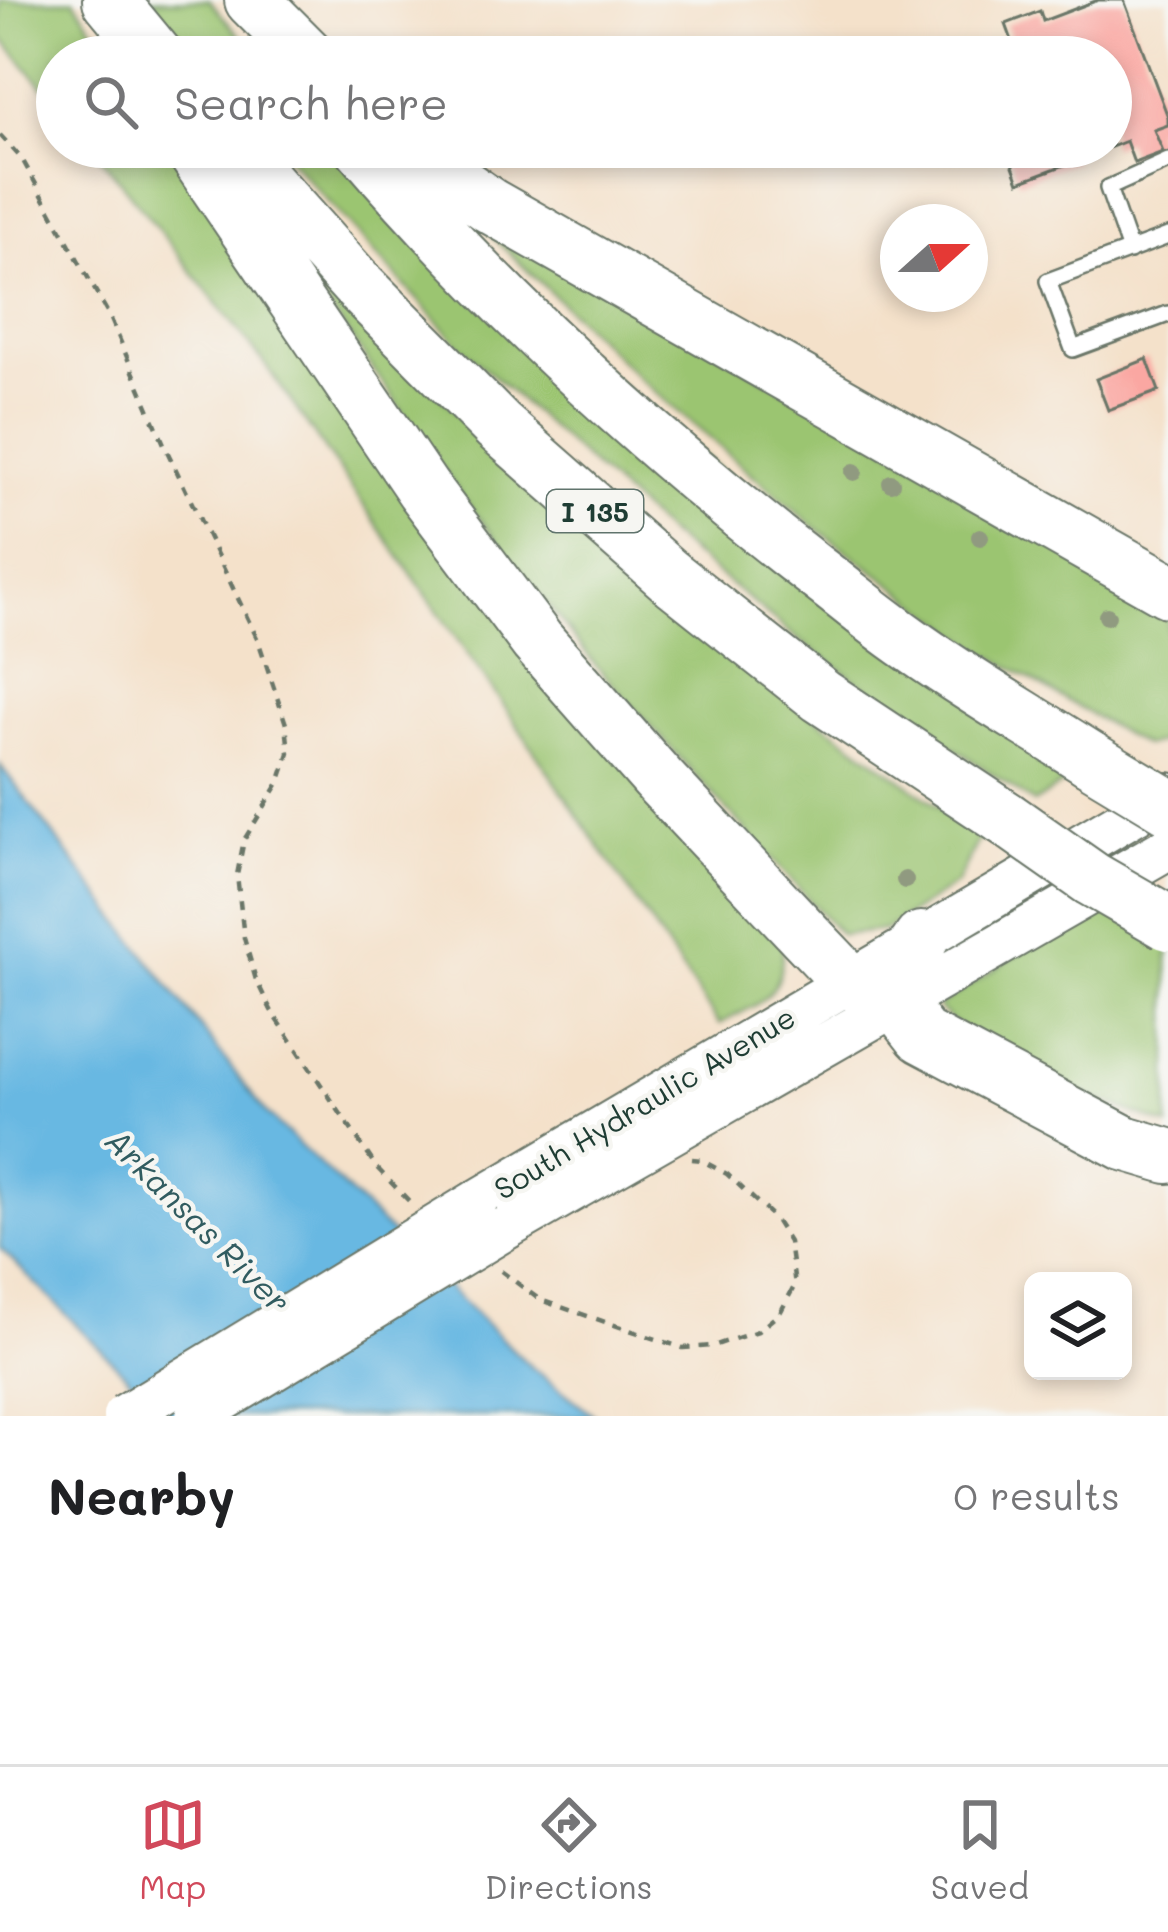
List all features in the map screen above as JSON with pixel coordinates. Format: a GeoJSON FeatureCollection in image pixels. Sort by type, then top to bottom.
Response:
{"type":"FeatureCollection","features":[{"type":"Feature","properties":{"kind":"highway"},"geometry":{"type":"LineString","coordinates":[[90,0],[114,36]]}},
{"type":"Feature","properties":{"kind":"highway"},"geometry":{"type":"LineString","coordinates":[[110,0],[140,36]]}},
{"type":"Feature","properties":{"kind":"highway"},"geometry":{"type":"LineString","coordinates":[[235,0],[266,36]]}},
{"type":"Feature","properties":{"kind":"highway"},"geometry":{"type":"LineString","coordinates":[[252,0],[288,36]]}},
{"type":"Feature","properties":{"kind":"highway"},"geometry":{"type":"LineString","coordinates":[[205,168],[423,488],[537,641],[661,782],[849,980],[897,1004],[922,1036],[1124,1143],[1168,1156]]}},
{"type":"Feature","properties":{"kind":"highway","name":"I 135"},"geometry":{"type":"LineString","coordinates":[[253,168],[356,283],[498,426],[651,560],[821,696],[1092,879],[1168,922]]}},
{"type":"Feature","properties":{"kind":"highway","name":"I 135"},"geometry":{"type":"LineString","coordinates":[[381,168],[562,358],[760,529],[908,643],[1168,806]]}},
{"type":"Feature","properties":{"kind":"highway"},"geometry":{"type":"LineString","coordinates":[[436,168],[489,205],[1168,590]]}},
{"type":"Feature","properties":{"kind":"highway"},"geometry":{"type":"LineString","coordinates":[[897,1004],[896,978],[921,939]]}},
{"type":"Feature","properties":{"kind":"street","name":"South Hydraulic Avenue"},"geometry":{"type":"LineString","coordinates":[[196,1416],[490,1230],[849,980],[1168,794]]}},
{"type":"Feature","properties":{"kind":"street","name":"South Hydraulic Avenue"},"geometry":{"type":"LineString","coordinates":[[124,1416],[490,1230],[1168,848]]}},
{"type":"Feature","properties":{"kind":"lane"},"geometry":{"type":"LineString","coordinates":[[1130,250],[1108,188],[1168,161]]}},
{"type":"Feature","properties":{"kind":"lane"},"geometry":{"type":"LineString","coordinates":[[1168,236],[1048,281],[1073,350],[1168,314]]}},
{"type":"Feature","properties":{"kind":"path"},"geometry":{"type":"LineString","coordinates":[[0,135],[22,159],[110,317],[166,451],[258,640],[286,724],[289,753],[278,783],[244,840],[237,875],[244,938],[256,980],[271,1010],[377,1168],[413,1205]]}},
{"type":"Feature","properties":{"kind":"path"},"geometry":{"type":"LineString","coordinates":[[490,1230],[540,1300],[683,1348],[712,1346],[758,1330],[780,1313],[795,1285],[789,1242],[773,1217],[727,1174],[701,1160],[684,1158]]}},
{"type":"Feature","properties":{"kind":"green space"},"geometry":{"type":"Polygon","coordinates":[[[0,0],[74,0],[99,36],[36,36],[36,78],[0,36],[0,0]]]}},
{"type":"Feature","properties":{"kind":"green space"},"geometry":{"type":"Polygon","coordinates":[[[150,0],[209,0],[240,36],[180,36],[150,0]]]}},
{"type":"Feature","properties":{"kind":"green space"},"geometry":{"type":"Polygon","coordinates":[[[110,168],[191,168],[783,942],[779,975],[768,995],[719,1024],[262,360],[110,168]]]}},
{"type":"Feature","properties":{"kind":"green space"},"geometry":{"type":"Polygon","coordinates":[[[297,168],[362,168],[1079,773],[1034,803],[800,641],[668,534],[459,345],[297,168]]]}},
{"type":"Feature","properties":{"kind":"green space"},"geometry":{"type":"Polygon","coordinates":[[[464,209],[1168,605],[1168,740],[1144,746],[983,651],[813,526],[641,380],[464,209]]]}},
{"type":"Feature","properties":{"kind":"green space"},"geometry":{"type":"Polygon","coordinates":[[[315,272],[497,452],[675,616],[980,836],[957,883],[885,930],[841,935],[597,667],[464,499],[307,275],[315,272]]]}},
{"type":"Feature","properties":{"kind":"green space"},"geometry":{"type":"Polygon","coordinates":[[[1094,904],[1168,942],[1168,1126],[1057,1084],[954,1023],[937,1007],[1094,904]]]}},
{"type":"Feature","properties":{"kind":"water","name":"Arkansas River"},"geometry":{"type":"Polygon","coordinates":[[[0,765],[266,1113],[530,1366],[595,1416],[167,1416],[0,1248],[0,765]]]}},
{"type":"Feature","properties":{"kind":"building"},"geometry":{"type":"Polygon","coordinates":[[[1098,0],[1124,0],[1168,117],[1168,125],[1154,130],[1163,152],[1134,163],[1132,158],[1132,36],[1010,36],[1006,24],[1040,11],[1043,21],[1098,0]]]}},
{"type":"Feature","properties":{"kind":"building"},"geometry":{"type":"Polygon","coordinates":[[[1014,168],[1056,168],[1019,182],[1014,168]]]}},
{"type":"Feature","properties":{"kind":"building"},"geometry":{"type":"Polygon","coordinates":[[[1147,359],[1159,391],[1108,410],[1096,379],[1147,359]]]}}]}
